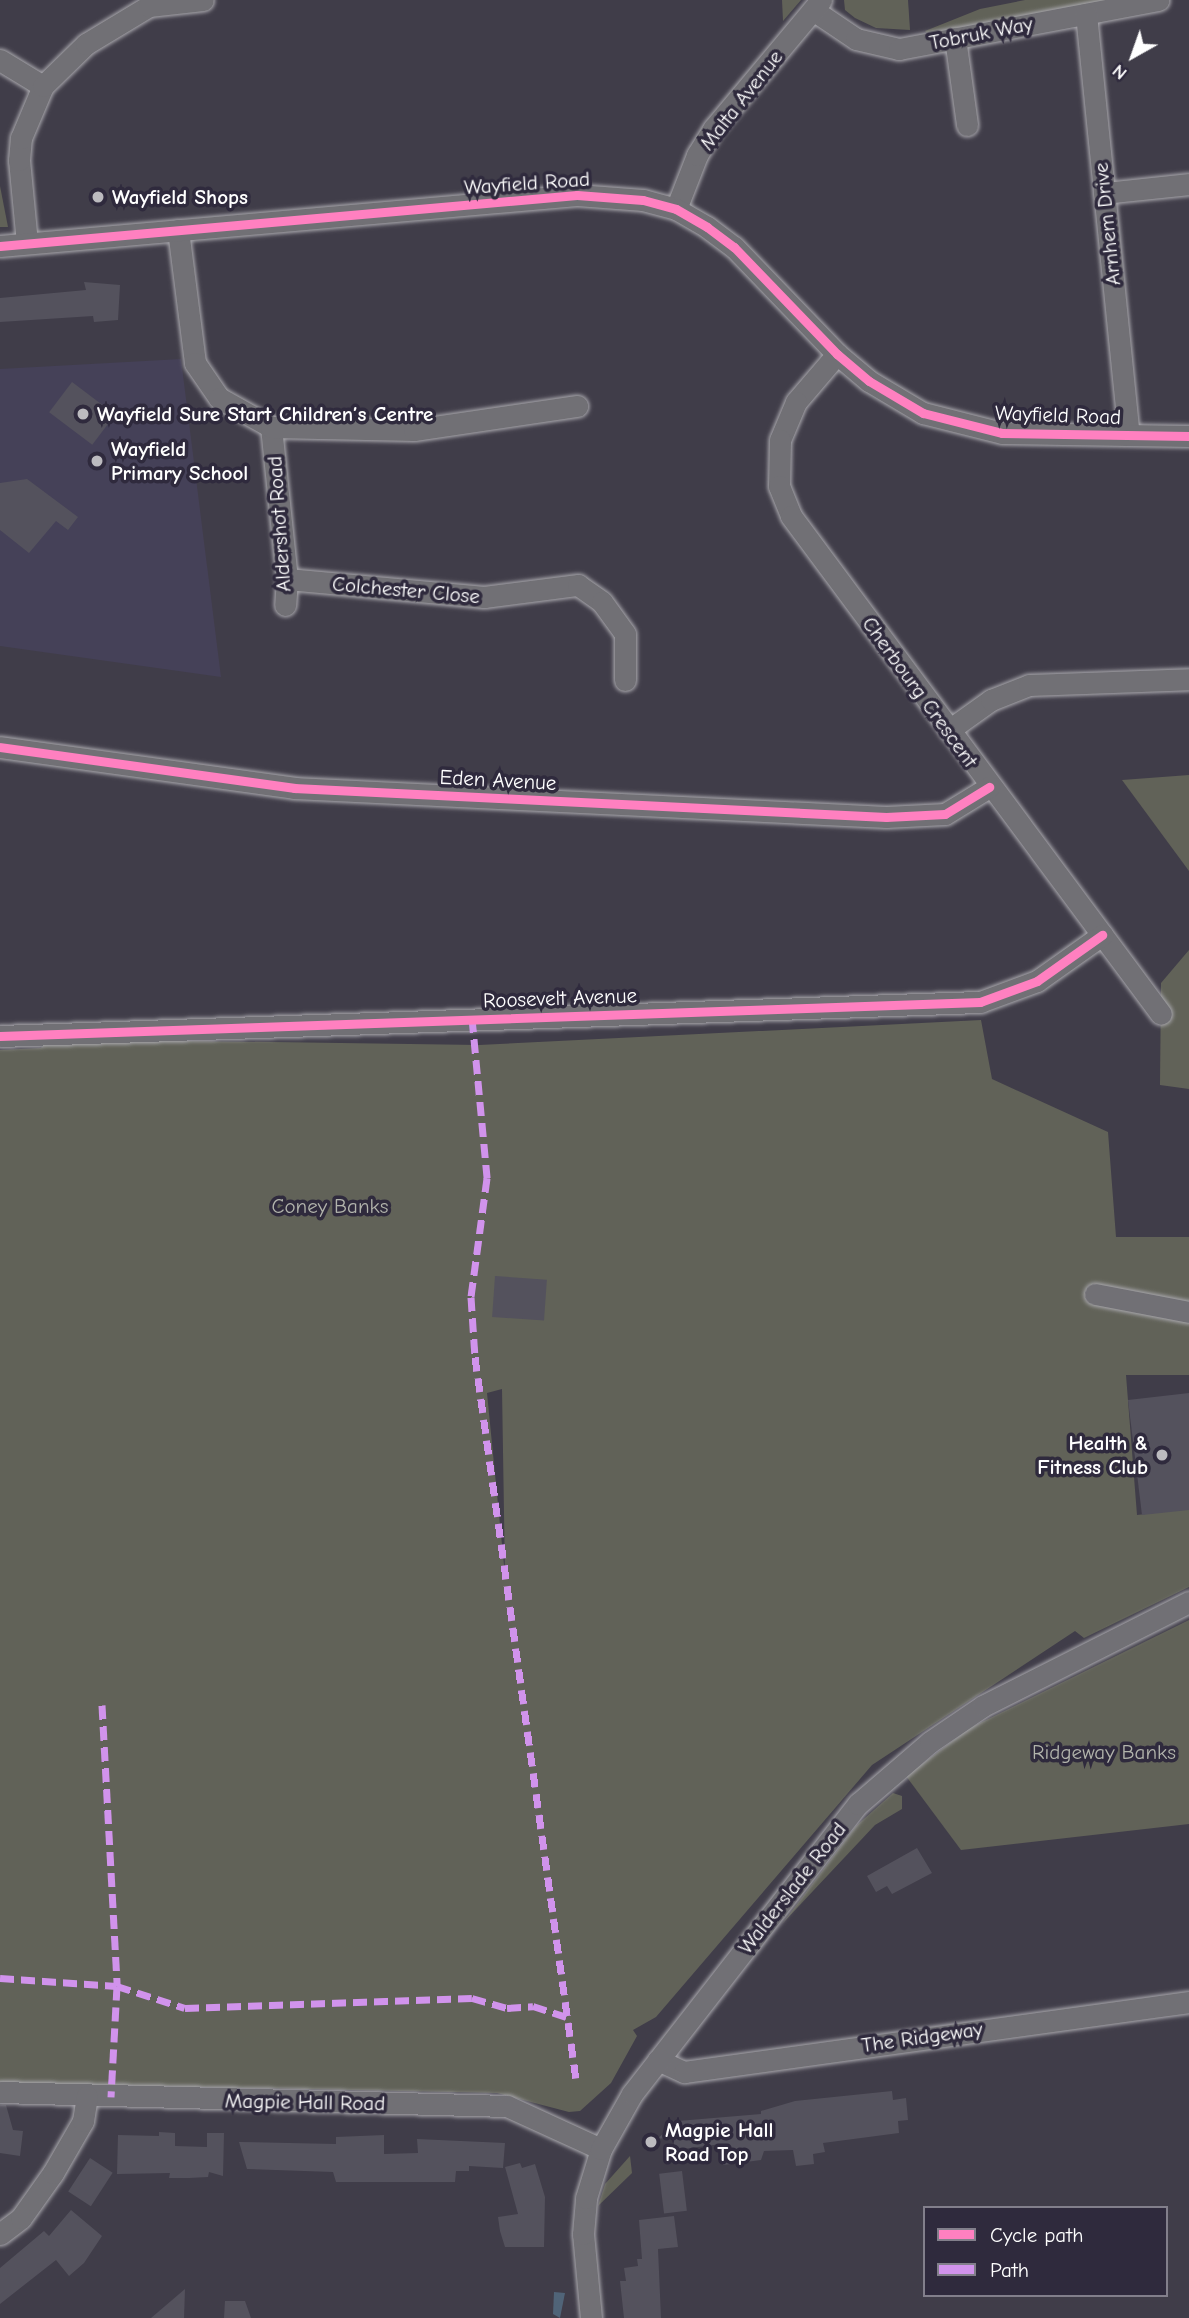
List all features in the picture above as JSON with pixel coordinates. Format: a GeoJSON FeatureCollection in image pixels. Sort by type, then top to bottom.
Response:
{"type":"FeatureCollection","features":[{"type":"Feature","properties":{"kind":"street"},"geometry":{"type":"LineString","coordinates":[[27,243],[9,160],[43,86],[86,44],[149,6],[203,0]]}},
{"type":"Feature","properties":{"kind":"street","name":"Tobruk Way"},"geometry":{"type":"LineString","coordinates":[[817,5],[856,39],[899,49],[1158,0]]}},
{"type":"Feature","properties":{"kind":"street","name":"Malta Avenue"},"geometry":{"type":"LineString","coordinates":[[676,209],[697,155],[714,128],[817,5]]}},
{"type":"Feature","properties":{"kind":"street","name":"Arnhem Drive"},"geometry":{"type":"LineString","coordinates":[[1086,14],[1129,435]]}},
{"type":"Feature","properties":{"kind":"street"},"geometry":{"type":"LineString","coordinates":[[955,38],[967,125]]}},
{"type":"Feature","properties":{"kind":"street"},"geometry":{"type":"LineString","coordinates":[[0,60],[43,86]]}},
{"type":"Feature","properties":{"kind":"street"},"geometry":{"type":"LineString","coordinates":[[1104,193],[1189,184]]}},
{"type":"Feature","properties":{"kind":"street","name":"Wayfield Road"},"geometry":{"type":"LineString","coordinates":[[0,246],[577,195],[617,196],[676,209],[734,247],[837,354],[902,402],[959,425],[1002,433],[1189,436]]}},
{"type":"Feature","properties":{"kind":"street","name":"Aldershot Road"},"geometry":{"type":"LineString","coordinates":[[178,230],[195,363],[219,398],[271,427],[287,579],[285,605]]}},
{"type":"Feature","properties":{"kind":"street","name":"Cherbourg Crescent"},"geometry":{"type":"LineString","coordinates":[[837,354],[796,402],[786,421],[776,463],[779,486],[791,516],[989,787],[1161,1014]]}},
{"type":"Feature","properties":{"kind":"street"},"geometry":{"type":"LineString","coordinates":[[271,427],[414,430],[577,406]]}},
{"type":"Feature","properties":{"kind":"street","name":"Colchester Close"},"geometry":{"type":"LineString","coordinates":[[287,579],[484,597],[578,585],[602,601],[625,634],[625,680]]}},
{"type":"Feature","properties":{"kind":"street"},"geometry":{"type":"LineString","coordinates":[[949,730],[991,700],[1029,685],[1189,680]]}},
{"type":"Feature","properties":{"kind":"street","name":"Eden Avenue"},"geometry":{"type":"LineString","coordinates":[[0,747],[294,788],[886,817],[945,814],[989,787]]}},
{"type":"Feature","properties":{"kind":"street","name":"Roosevelt Avenue"},"geometry":{"type":"LineString","coordinates":[[0,1036],[980,1002],[1045,976],[1102,935]]}},
{"type":"Feature","properties":{"kind":"street"},"geometry":{"type":"LineString","coordinates":[[1095,1294],[1189,1312]]}},
{"type":"Feature","properties":{"kind":"street","name":"Walderslade Road"},"geometry":{"type":"LineString","coordinates":[[591,2318],[583,2234],[586,2198],[601,2149],[632,2094],[800,1876],[882,1780],[983,1706],[1189,1602]]}},
{"type":"Feature","properties":{"kind":"street","name":"The Ridgeway"},"geometry":{"type":"LineString","coordinates":[[658,2060],[684,2072],[1189,2002]]}},
{"type":"Feature","properties":{"kind":"street","name":"Magpie Hall Road"},"geometry":{"type":"LineString","coordinates":[[0,2092],[507,2106],[601,2149]]}},
{"type":"Feature","properties":{"kind":"street"},"geometry":{"type":"LineString","coordinates":[[0,2234],[21,2218],[53,2174],[83,2121],[87,2096]]}},
{"type":"Feature","properties":{"kind":"shaded area","name":"Wayfield Primary School"},"geometry":{"type":"Polygon","coordinates":[[[181,359],[221,677],[0,646],[0,369],[181,359]]]}},
{"type":"Feature","properties":{"kind":"green space"},"geometry":{"type":"Polygon","coordinates":[[[782,0],[801,0],[783,21],[782,0]]]}},
{"type":"Feature","properties":{"kind":"green space"},"geometry":{"type":"Polygon","coordinates":[[[844,0],[908,0],[910,30],[876,28],[845,10],[844,0]]]}},
{"type":"Feature","properties":{"kind":"green space"},"geometry":{"type":"Polygon","coordinates":[[[1025,0],[1110,0],[928,34],[925,31],[980,9],[1025,0]]]}},
{"type":"Feature","properties":{"kind":"green space"},"geometry":{"type":"Polygon","coordinates":[[[0,186],[8,227],[0,227],[0,186]]]}},
{"type":"Feature","properties":{"kind":"green space"},"geometry":{"type":"Polygon","coordinates":[[[1189,775],[1189,871],[1122,780],[1189,775]]]}},
{"type":"Feature","properties":{"kind":"green space"},"geometry":{"type":"Polygon","coordinates":[[[1189,950],[1189,1089],[1160,1085],[1161,983],[1189,950]]]}},
{"type":"Feature","properties":{"kind":"green space","name":"Coney Banks"},"geometry":{"type":"Polygon","coordinates":[[[981,1020],[992,1079],[1108,1132],[1116,1237],[1189,1237],[1189,1375],[1126,1375],[1137,1515],[1189,1509],[1189,1587],[1084,1638],[1075,1631],[872,1765],[656,2017],[633,2030],[637,2036],[611,2083],[580,2111],[569,2112],[497,2093],[0,2083],[0,1050],[41,1048],[48,1039],[479,1045],[981,1020]],[[502,1389],[487,1393],[505,1575],[502,1389]]]}},
{"type":"Feature","properties":{"kind":"green space","name":"Ridgeway Banks"},"geometry":{"type":"Polygon","coordinates":[[[1189,1620],[1189,1824],[961,1850],[906,1776],[970,1728],[1189,1620]]]}},
{"type":"Feature","properties":{"kind":"green space"},"geometry":{"type":"Polygon","coordinates":[[[893,1793],[902,1796],[902,1809],[875,1825],[782,1924],[856,1826],[893,1793]]]}},
{"type":"Feature","properties":{"kind":"green space"},"geometry":{"type":"Polygon","coordinates":[[[630,2156],[632,2173],[598,2206],[605,2184],[630,2156]]]}},
{"type":"Feature","properties":{"kind":"water"},"geometry":{"type":"Polygon","coordinates":[[[554,2292],[565,2293],[560,2318],[553,2314],[554,2292]]]}},
{"type":"Feature","properties":{"kind":"building"},"geometry":{"type":"Polygon","coordinates":[[[84,282],[120,285],[118,320],[94,322],[93,316],[0,322],[0,298],[86,290],[84,282]]]}},
{"type":"Feature","properties":{"kind":"building"},"geometry":{"type":"Polygon","coordinates":[[[72,382],[115,414],[92,445],[49,412],[72,382]]]}},
{"type":"Feature","properties":{"kind":"building"},"geometry":{"type":"Polygon","coordinates":[[[27,479],[78,517],[68,530],[56,521],[29,553],[0,530],[0,483],[27,479]]]}},
{"type":"Feature","properties":{"kind":"building"},"geometry":{"type":"Polygon","coordinates":[[[495,1276],[547,1280],[544,1321],[492,1317],[495,1276]]]}},
{"type":"Feature","properties":{"kind":"building","name":"Health & Fitness Club"},"geometry":{"type":"Polygon","coordinates":[[[1189,1393],[1189,1510],[1142,1515],[1128,1400],[1189,1393]]]}},
{"type":"Feature","properties":{"kind":"building"},"geometry":{"type":"Polygon","coordinates":[[[917,1848],[932,1873],[892,1894],[887,1886],[876,1892],[867,1876],[917,1848]]]}},
{"type":"Feature","properties":{"kind":"building"},"geometry":{"type":"Polygon","coordinates":[[[892,2091],[893,2100],[906,2098],[908,2120],[898,2121],[899,2133],[823,2143],[825,2152],[813,2154],[814,2164],[796,2166],[793,2150],[764,2151],[761,2160],[723,2165],[721,2144],[675,2150],[673,2137],[657,2139],[678,2121],[761,2114],[761,2111],[795,2101],[892,2091]]]}},
{"type":"Feature","properties":{"kind":"building"},"geometry":{"type":"Polygon","coordinates":[[[0,2105],[6,2105],[13,2130],[23,2131],[20,2156],[0,2153],[0,2105]]]}},
{"type":"Feature","properties":{"kind":"building"},"geometry":{"type":"Polygon","coordinates":[[[159,2132],[175,2133],[175,2146],[207,2147],[207,2133],[224,2133],[223,2176],[209,2172],[208,2177],[189,2178],[169,2178],[170,2173],[117,2174],[118,2135],[159,2136],[159,2132]]]}},
{"type":"Feature","properties":{"kind":"building"},"geometry":{"type":"Polygon","coordinates":[[[384,2135],[384,2154],[418,2153],[417,2139],[505,2143],[503,2168],[469,2166],[469,2171],[456,2171],[455,2182],[336,2182],[333,2172],[247,2169],[239,2142],[336,2144],[336,2137],[384,2135]]]}},
{"type":"Feature","properties":{"kind":"building"},"geometry":{"type":"Polygon","coordinates":[[[90,2158],[113,2173],[91,2206],[68,2192],[90,2158]]]}},
{"type":"Feature","properties":{"kind":"building"},"geometry":{"type":"Polygon","coordinates":[[[520,2163],[522,2168],[535,2164],[545,2197],[544,2247],[505,2247],[500,2231],[498,2217],[518,2214],[505,2167],[520,2163]]]}},
{"type":"Feature","properties":{"kind":"building"},"geometry":{"type":"Polygon","coordinates":[[[682,2171],[687,2211],[664,2214],[659,2174],[682,2171]]]}},
{"type":"Feature","properties":{"kind":"building"},"geometry":{"type":"Polygon","coordinates":[[[71,2210],[102,2236],[84,2263],[69,2276],[56,2260],[0,2304],[0,2268],[44,2231],[49,2236],[71,2210]]]}},
{"type":"Feature","properties":{"kind":"building"},"geometry":{"type":"Polygon","coordinates":[[[674,2216],[678,2247],[658,2249],[661,2318],[624,2318],[620,2281],[626,2281],[624,2268],[638,2266],[637,2259],[642,2259],[639,2220],[674,2216]]]}},
{"type":"Feature","properties":{"kind":"building"},"geometry":{"type":"Polygon","coordinates":[[[185,2289],[184,2318],[151,2318],[185,2289]]]}},
{"type":"Feature","properties":{"kind":"building"},"geometry":{"type":"Polygon","coordinates":[[[225,2301],[245,2301],[251,2318],[224,2318],[225,2301]]]}},
{"type":"Feature","properties":{"kind":"marked path"},"geometry":{"type":"LineString","coordinates":[[472,1018],[487,1178],[471,1297],[475,1357],[576,2079]]}},
{"type":"Feature","properties":{"kind":"marked path"},"geometry":{"type":"LineString","coordinates":[[102,1705],[117,1986],[111,2097]]}},
{"type":"Feature","properties":{"kind":"marked path"},"geometry":{"type":"LineString","coordinates":[[0,1978],[117,1986],[185,2008],[472,1998],[507,2008],[533,2006],[566,2017]]}},
{"type":"Feature","properties":{"kind":"cycle path"},"geometry":{"type":"LineString","coordinates":[[0,246],[577,195],[643,200],[676,209],[734,247],[837,354],[869,381],[923,413],[1002,433],[1189,436]]}},
{"type":"Feature","properties":{"kind":"cycle path"},"geometry":{"type":"LineString","coordinates":[[0,747],[294,788],[886,817],[945,814],[989,787]]}},
{"type":"Feature","properties":{"kind":"cycle path"},"geometry":{"type":"LineString","coordinates":[[0,1036],[980,1002],[1037,981],[1102,935]]}},
{"type":"Feature","properties":{"kind":"place","name":"Wayfield Shops"},"geometry":{"type":"Point","coordinates":[98,197]}},
{"type":"Feature","properties":{"kind":"place","name":"Wayfield Sure Start Children’s Centre"},"geometry":{"type":"Point","coordinates":[83,414]}},
{"type":"Feature","properties":{"kind":"place","name":"Wayfield Primary School"},"geometry":{"type":"Point","coordinates":[97,461]}},
{"type":"Feature","properties":{"kind":"place","name":"Health & Fitness Club"},"geometry":{"type":"Point","coordinates":[1162,1455]}},
{"type":"Feature","properties":{"kind":"place","name":"Magpie Hall Road Top"},"geometry":{"type":"Point","coordinates":[651,2142]}}]}
